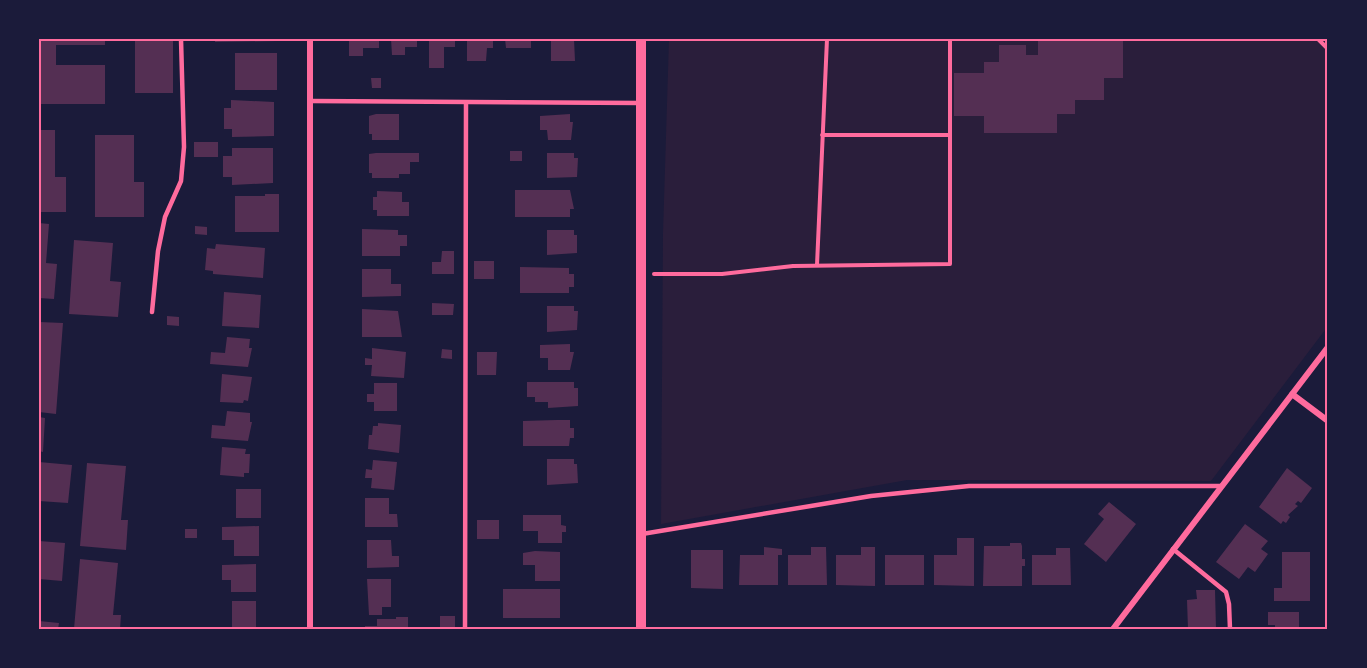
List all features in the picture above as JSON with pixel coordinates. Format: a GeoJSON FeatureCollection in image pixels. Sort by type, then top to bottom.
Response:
{"type":"FeatureCollection","features":[{"type":"Feature","properties":{"kind":"street"},"geometry":{"type":"LineString","coordinates":[[310,39],[310,629]]}},
{"type":"Feature","properties":{"kind":"street"},"geometry":{"type":"LineString","coordinates":[[641,39],[641,629]]}},
{"type":"Feature","properties":{"kind":"street"},"geometry":{"type":"LineString","coordinates":[[1113,629],[1328,347]]}},
{"type":"Feature","properties":{"kind":"street"},"geometry":{"type":"LineString","coordinates":[[1292,394],[1328,421]]}},
{"type":"Feature","properties":{"kind":"lane"},"geometry":{"type":"LineString","coordinates":[[152,312],[158,251],[165,217],[181,181],[184,147],[181,39]]}},
{"type":"Feature","properties":{"kind":"lane"},"geometry":{"type":"LineString","coordinates":[[310,101],[641,103]]}},
{"type":"Feature","properties":{"kind":"lane"},"geometry":{"type":"LineString","coordinates":[[465,629],[466,103]]}},
{"type":"Feature","properties":{"kind":"lane"},"geometry":{"type":"LineString","coordinates":[[641,534],[871,496],[969,486],[1221,486]]}},
{"type":"Feature","properties":{"kind":"lane"},"geometry":{"type":"LineString","coordinates":[[1173,549],[1226,592],[1230,629]]}},
{"type":"Feature","properties":{"kind":"path"},"geometry":{"type":"LineString","coordinates":[[817,265],[827,39]]}},
{"type":"Feature","properties":{"kind":"path"},"geometry":{"type":"LineString","coordinates":[[641,274],[710,274],[767,267],[817,265],[950,264],[950,39]]}},
{"type":"Feature","properties":{"kind":"path"},"geometry":{"type":"LineString","coordinates":[[1318,39],[1328,49]]}},
{"type":"Feature","properties":{"kind":"path"},"geometry":{"type":"LineString","coordinates":[[822,135],[949,135]]}},
{"type":"Feature","properties":{"kind":"shaded area"},"geometry":{"type":"Polygon","coordinates":[[[669,39],[1328,39],[1328,326],[1211,481],[907,480],[661,524],[663,233],[669,39]]]}},
{"type":"Feature","properties":{"kind":"building"},"geometry":{"type":"Polygon","coordinates":[[[39,39],[105,39],[105,45],[56,45],[56,65],[105,65],[105,104],[39,104],[39,39]]]}},
{"type":"Feature","properties":{"kind":"building"},"geometry":{"type":"Polygon","coordinates":[[[135,39],[173,39],[173,93],[135,93],[135,39]]]}},
{"type":"Feature","properties":{"kind":"building"},"geometry":{"type":"Polygon","coordinates":[[[215,39],[278,39],[278,41],[215,42],[215,39]]]}},
{"type":"Feature","properties":{"kind":"building"},"geometry":{"type":"Polygon","coordinates":[[[349,39],[379,39],[379,48],[363,48],[363,56],[349,56],[349,39]]]}},
{"type":"Feature","properties":{"kind":"building"},"geometry":{"type":"Polygon","coordinates":[[[391,39],[417,39],[417,47],[405,47],[405,55],[392,55],[391,39]]]}},
{"type":"Feature","properties":{"kind":"building"},"geometry":{"type":"Polygon","coordinates":[[[429,39],[455,39],[455,47],[444,47],[444,68],[429,68],[429,39]]]}},
{"type":"Feature","properties":{"kind":"building"},"geometry":{"type":"Polygon","coordinates":[[[467,39],[493,39],[493,48],[487,48],[486,61],[467,61],[467,39]]]}},
{"type":"Feature","properties":{"kind":"building"},"geometry":{"type":"Polygon","coordinates":[[[505,39],[531,39],[531,48],[506,48],[505,39]]]}},
{"type":"Feature","properties":{"kind":"building"},"geometry":{"type":"Polygon","coordinates":[[[551,39],[574,39],[575,61],[551,61],[551,39]]]}},
{"type":"Feature","properties":{"kind":"building"},"geometry":{"type":"Polygon","coordinates":[[[1038,39],[1123,39],[1123,78],[1104,78],[1104,100],[1075,100],[1075,114],[1057,114],[1057,133],[984,133],[984,116],[954,116],[954,73],[984,73],[984,62],[999,62],[999,45],[1026,45],[1026,55],[1038,55],[1038,39]]]}},
{"type":"Feature","properties":{"kind":"building"},"geometry":{"type":"Polygon","coordinates":[[[235,53],[277,53],[277,90],[235,90],[235,53]]]}},
{"type":"Feature","properties":{"kind":"building"},"geometry":{"type":"Polygon","coordinates":[[[371,78],[381,78],[381,88],[372,88],[371,78]]]}},
{"type":"Feature","properties":{"kind":"building"},"geometry":{"type":"Polygon","coordinates":[[[231,100],[274,102],[274,136],[232,137],[232,129],[224,129],[224,108],[231,108],[231,100]]]}},
{"type":"Feature","properties":{"kind":"building"},"geometry":{"type":"Polygon","coordinates":[[[399,114],[399,140],[372,140],[372,134],[369,134],[369,116],[399,114]]]}},
{"type":"Feature","properties":{"kind":"building"},"geometry":{"type":"Polygon","coordinates":[[[570,114],[570,122],[573,122],[571,140],[548,140],[547,130],[540,130],[540,116],[570,114]]]}},
{"type":"Feature","properties":{"kind":"building"},"geometry":{"type":"Polygon","coordinates":[[[39,130],[55,130],[55,177],[66,177],[66,212],[39,212],[39,130]]]}},
{"type":"Feature","properties":{"kind":"building"},"geometry":{"type":"Polygon","coordinates":[[[95,135],[134,135],[134,182],[144,182],[144,217],[95,217],[95,135]]]}},
{"type":"Feature","properties":{"kind":"building"},"geometry":{"type":"Polygon","coordinates":[[[194,142],[218,142],[218,157],[194,157],[194,142]]]}},
{"type":"Feature","properties":{"kind":"building"},"geometry":{"type":"Polygon","coordinates":[[[232,148],[273,148],[273,183],[232,185],[232,177],[223,177],[223,156],[232,156],[232,148]]]}},
{"type":"Feature","properties":{"kind":"building"},"geometry":{"type":"Polygon","coordinates":[[[510,151],[522,151],[522,161],[510,161],[510,151]]]}},
{"type":"Feature","properties":{"kind":"building"},"geometry":{"type":"Polygon","coordinates":[[[419,153],[419,162],[410,162],[410,174],[399,174],[399,178],[372,178],[372,173],[369,173],[369,154],[419,153]]]}},
{"type":"Feature","properties":{"kind":"building"},"geometry":{"type":"Polygon","coordinates":[[[547,153],[574,153],[574,158],[578,158],[577,177],[547,178],[547,153]]]}},
{"type":"Feature","properties":{"kind":"building"},"geometry":{"type":"Polygon","coordinates":[[[515,190],[570,190],[574,209],[570,209],[570,217],[515,217],[515,190]]]}},
{"type":"Feature","properties":{"kind":"building"},"geometry":{"type":"Polygon","coordinates":[[[377,191],[402,192],[402,202],[409,202],[409,216],[377,216],[377,210],[373,210],[373,197],[377,197],[377,191]]]}},
{"type":"Feature","properties":{"kind":"building"},"geometry":{"type":"Polygon","coordinates":[[[265,194],[279,194],[279,232],[235,232],[235,196],[265,196],[265,194]]]}},
{"type":"Feature","properties":{"kind":"building"},"geometry":{"type":"Polygon","coordinates":[[[39,223],[49,224],[46,263],[57,264],[54,299],[39,298],[39,223]]]}},
{"type":"Feature","properties":{"kind":"building"},"geometry":{"type":"Polygon","coordinates":[[[195,226],[207,227],[207,235],[195,234],[195,226]]]}},
{"type":"Feature","properties":{"kind":"building"},"geometry":{"type":"Polygon","coordinates":[[[362,229],[398,230],[398,235],[407,235],[407,246],[400,246],[400,256],[362,256],[362,229]]]}},
{"type":"Feature","properties":{"kind":"building"},"geometry":{"type":"Polygon","coordinates":[[[547,230],[574,230],[574,235],[577,235],[577,253],[547,255],[547,230]]]}},
{"type":"Feature","properties":{"kind":"building"},"geometry":{"type":"Polygon","coordinates":[[[74,240],[113,243],[110,281],[121,282],[118,317],[69,314],[74,240]]]}},
{"type":"Feature","properties":{"kind":"building"},"geometry":{"type":"Polygon","coordinates":[[[216,244],[265,248],[263,278],[213,274],[213,271],[205,270],[207,248],[215,249],[216,244]]]}},
{"type":"Feature","properties":{"kind":"building"},"geometry":{"type":"Polygon","coordinates":[[[442,251],[454,251],[454,274],[432,274],[432,262],[441,262],[442,251]]]}},
{"type":"Feature","properties":{"kind":"building"},"geometry":{"type":"Polygon","coordinates":[[[474,261],[494,261],[494,279],[474,279],[474,261]]]}},
{"type":"Feature","properties":{"kind":"building"},"geometry":{"type":"Polygon","coordinates":[[[520,267],[569,268],[569,274],[574,274],[574,287],[569,287],[569,293],[520,293],[520,267]]]}},
{"type":"Feature","properties":{"kind":"building"},"geometry":{"type":"Polygon","coordinates":[[[362,269],[391,269],[391,284],[401,284],[401,296],[362,297],[362,269]]]}},
{"type":"Feature","properties":{"kind":"building"},"geometry":{"type":"Polygon","coordinates":[[[224,292],[261,295],[259,328],[222,326],[224,292]]]}},
{"type":"Feature","properties":{"kind":"building"},"geometry":{"type":"Polygon","coordinates":[[[432,303],[454,304],[453,315],[432,315],[432,303]]]}},
{"type":"Feature","properties":{"kind":"building"},"geometry":{"type":"Polygon","coordinates":[[[547,306],[574,306],[574,311],[578,311],[577,330],[547,332],[547,306]]]}},
{"type":"Feature","properties":{"kind":"building"},"geometry":{"type":"Polygon","coordinates":[[[362,309],[398,311],[402,337],[362,337],[362,309]]]}},
{"type":"Feature","properties":{"kind":"building"},"geometry":{"type":"Polygon","coordinates":[[[167,316],[179,317],[179,326],[167,325],[167,316]]]}},
{"type":"Feature","properties":{"kind":"building"},"geometry":{"type":"Polygon","coordinates":[[[39,322],[63,323],[56,414],[39,412],[39,322]]]}},
{"type":"Feature","properties":{"kind":"building"},"geometry":{"type":"Polygon","coordinates":[[[227,337],[250,339],[249,348],[252,348],[248,367],[210,364],[211,352],[225,353],[227,337]]]}},
{"type":"Feature","properties":{"kind":"building"},"geometry":{"type":"Polygon","coordinates":[[[570,344],[570,352],[574,352],[570,370],[548,370],[548,358],[540,358],[540,345],[570,344]]]}},
{"type":"Feature","properties":{"kind":"building"},"geometry":{"type":"Polygon","coordinates":[[[372,348],[406,352],[404,378],[371,376],[372,365],[365,365],[365,358],[372,359],[372,348]]]}},
{"type":"Feature","properties":{"kind":"building"},"geometry":{"type":"Polygon","coordinates":[[[442,349],[452,350],[452,359],[441,358],[442,349]]]}},
{"type":"Feature","properties":{"kind":"building"},"geometry":{"type":"Polygon","coordinates":[[[477,352],[497,352],[496,375],[477,375],[477,352]]]}},
{"type":"Feature","properties":{"kind":"building"},"geometry":{"type":"Polygon","coordinates":[[[222,374],[252,377],[248,401],[244,400],[243,403],[220,402],[222,374]]]}},
{"type":"Feature","properties":{"kind":"building"},"geometry":{"type":"Polygon","coordinates":[[[527,382],[574,382],[574,388],[578,388],[578,406],[548,408],[548,402],[535,402],[535,397],[527,397],[527,382]]]}},
{"type":"Feature","properties":{"kind":"building"},"geometry":{"type":"Polygon","coordinates":[[[374,383],[397,383],[397,411],[374,411],[374,402],[367,402],[367,394],[374,394],[374,383]]]}},
{"type":"Feature","properties":{"kind":"building"},"geometry":{"type":"Polygon","coordinates":[[[227,411],[250,413],[250,422],[252,422],[248,441],[211,438],[212,425],[225,426],[227,411]]]}},
{"type":"Feature","properties":{"kind":"building"},"geometry":{"type":"Polygon","coordinates":[[[39,417],[45,418],[43,452],[39,451],[39,417]]]}},
{"type":"Feature","properties":{"kind":"building"},"geometry":{"type":"Polygon","coordinates":[[[570,420],[570,428],[574,428],[574,438],[570,438],[569,446],[523,446],[523,421],[570,420]]]}},
{"type":"Feature","properties":{"kind":"building"},"geometry":{"type":"Polygon","coordinates":[[[378,423],[401,425],[399,453],[368,449],[369,435],[372,435],[373,426],[378,426],[378,423]]]}},
{"type":"Feature","properties":{"kind":"building"},"geometry":{"type":"Polygon","coordinates":[[[222,447],[246,449],[245,454],[250,454],[249,473],[244,473],[244,477],[220,475],[222,447]]]}},
{"type":"Feature","properties":{"kind":"building"},"geometry":{"type":"Polygon","coordinates":[[[547,459],[574,459],[574,464],[577,464],[578,483],[547,485],[547,459]]]}},
{"type":"Feature","properties":{"kind":"building"},"geometry":{"type":"Polygon","coordinates":[[[373,460],[397,462],[394,490],[371,488],[372,478],[365,478],[366,469],[372,470],[373,460]]]}},
{"type":"Feature","properties":{"kind":"building"},"geometry":{"type":"Polygon","coordinates":[[[39,462],[72,465],[68,503],[39,501],[39,462]]]}},
{"type":"Feature","properties":{"kind":"building"},"geometry":{"type":"Polygon","coordinates":[[[87,463],[126,466],[121,520],[128,520],[126,550],[80,546],[87,463]]]}},
{"type":"Feature","properties":{"kind":"building"},"geometry":{"type":"Polygon","coordinates":[[[1287,468],[1312,488],[1301,503],[1298,501],[1295,504],[1298,506],[1288,515],[1290,517],[1286,523],[1283,521],[1281,524],[1259,507],[1287,468]]]}},
{"type":"Feature","properties":{"kind":"building"},"geometry":{"type":"Polygon","coordinates":[[[236,489],[261,489],[261,518],[236,518],[236,489]]]}},
{"type":"Feature","properties":{"kind":"building"},"geometry":{"type":"Polygon","coordinates":[[[365,498],[389,498],[389,514],[397,514],[398,527],[365,527],[365,498]]]}},
{"type":"Feature","properties":{"kind":"building"},"geometry":{"type":"Polygon","coordinates":[[[1109,502],[1136,524],[1106,562],[1084,544],[1104,519],[1098,514],[1109,502]]]}},
{"type":"Feature","properties":{"kind":"building"},"geometry":{"type":"Polygon","coordinates":[[[523,515],[561,515],[561,525],[566,526],[566,532],[562,532],[562,543],[538,543],[538,531],[523,531],[523,515]]]}},
{"type":"Feature","properties":{"kind":"building"},"geometry":{"type":"Polygon","coordinates":[[[477,520],[499,520],[499,539],[477,539],[477,520]]]}},
{"type":"Feature","properties":{"kind":"building"},"geometry":{"type":"Polygon","coordinates":[[[1245,524],[1268,541],[1261,549],[1268,554],[1255,572],[1248,567],[1239,579],[1216,562],[1245,524]]]}},
{"type":"Feature","properties":{"kind":"building"},"geometry":{"type":"Polygon","coordinates":[[[259,526],[259,556],[234,556],[234,540],[222,540],[222,527],[259,526]]]}},
{"type":"Feature","properties":{"kind":"building"},"geometry":{"type":"Polygon","coordinates":[[[185,529],[197,529],[197,538],[185,538],[185,529]]]}},
{"type":"Feature","properties":{"kind":"building"},"geometry":{"type":"Polygon","coordinates":[[[957,538],[974,538],[974,586],[934,585],[934,555],[957,555],[957,538]]]}},
{"type":"Feature","properties":{"kind":"building"},"geometry":{"type":"Polygon","coordinates":[[[367,540],[391,540],[392,556],[399,556],[399,567],[367,568],[367,540]]]}},
{"type":"Feature","properties":{"kind":"building"},"geometry":{"type":"Polygon","coordinates":[[[39,541],[65,543],[62,581],[39,579],[39,541]]]}},
{"type":"Feature","properties":{"kind":"building"},"geometry":{"type":"Polygon","coordinates":[[[1010,543],[1021,543],[1022,546],[1022,559],[1025,559],[1025,566],[1022,566],[1022,586],[983,586],[984,546],[1010,546],[1010,543]]]}},
{"type":"Feature","properties":{"kind":"building"},"geometry":{"type":"Polygon","coordinates":[[[764,547],[782,549],[782,555],[778,555],[778,585],[739,585],[740,555],[764,555],[764,547]]]}},
{"type":"Feature","properties":{"kind":"building"},"geometry":{"type":"Polygon","coordinates":[[[811,547],[826,547],[827,585],[788,585],[788,555],[811,555],[811,547]]]}},
{"type":"Feature","properties":{"kind":"building"},"geometry":{"type":"Polygon","coordinates":[[[861,547],[875,547],[875,586],[836,585],[836,555],[861,555],[861,547]]]}},
{"type":"Feature","properties":{"kind":"building"},"geometry":{"type":"Polygon","coordinates":[[[1056,548],[1070,548],[1071,585],[1032,585],[1032,555],[1056,555],[1056,548]]]}},
{"type":"Feature","properties":{"kind":"building"},"geometry":{"type":"Polygon","coordinates":[[[691,550],[723,550],[723,589],[691,588],[691,550]]]}},
{"type":"Feature","properties":{"kind":"building"},"geometry":{"type":"Polygon","coordinates":[[[560,552],[560,581],[535,581],[535,565],[523,565],[523,553],[560,552]]]}},
{"type":"Feature","properties":{"kind":"building"},"geometry":{"type":"Polygon","coordinates":[[[1282,552],[1310,552],[1310,601],[1274,601],[1274,588],[1282,588],[1282,552]]]}},
{"type":"Feature","properties":{"kind":"building"},"geometry":{"type":"Polygon","coordinates":[[[885,555],[924,555],[924,585],[885,585],[885,555]]]}},
{"type":"Feature","properties":{"kind":"building"},"geometry":{"type":"Polygon","coordinates":[[[80,559],[118,563],[113,615],[121,615],[120,629],[74,629],[80,559]]]}},
{"type":"Feature","properties":{"kind":"building"},"geometry":{"type":"Polygon","coordinates":[[[256,564],[256,592],[231,592],[231,580],[222,580],[222,565],[256,564]]]}},
{"type":"Feature","properties":{"kind":"building"},"geometry":{"type":"Polygon","coordinates":[[[367,579],[391,579],[391,607],[382,607],[382,615],[369,615],[367,579]]]}},
{"type":"Feature","properties":{"kind":"building"},"geometry":{"type":"Polygon","coordinates":[[[503,589],[560,589],[560,618],[503,618],[503,589]]]}},
{"type":"Feature","properties":{"kind":"building"},"geometry":{"type":"Polygon","coordinates":[[[1196,590],[1215,590],[1216,629],[1188,629],[1187,600],[1197,599],[1196,590]]]}},
{"type":"Feature","properties":{"kind":"building"},"geometry":{"type":"Polygon","coordinates":[[[232,601],[256,601],[256,629],[232,629],[232,601]]]}},
{"type":"Feature","properties":{"kind":"building"},"geometry":{"type":"Polygon","coordinates":[[[1268,612],[1299,612],[1299,629],[1275,629],[1275,625],[1268,625],[1268,612]]]}},
{"type":"Feature","properties":{"kind":"building"},"geometry":{"type":"Polygon","coordinates":[[[440,616],[455,616],[455,629],[440,629],[440,616]]]}},
{"type":"Feature","properties":{"kind":"building"},"geometry":{"type":"Polygon","coordinates":[[[396,617],[408,617],[408,629],[365,629],[365,626],[377,626],[377,619],[396,619],[396,617]]]}},
{"type":"Feature","properties":{"kind":"building"},"geometry":{"type":"Polygon","coordinates":[[[39,621],[59,623],[58,629],[39,629],[39,621]]]}}]}
